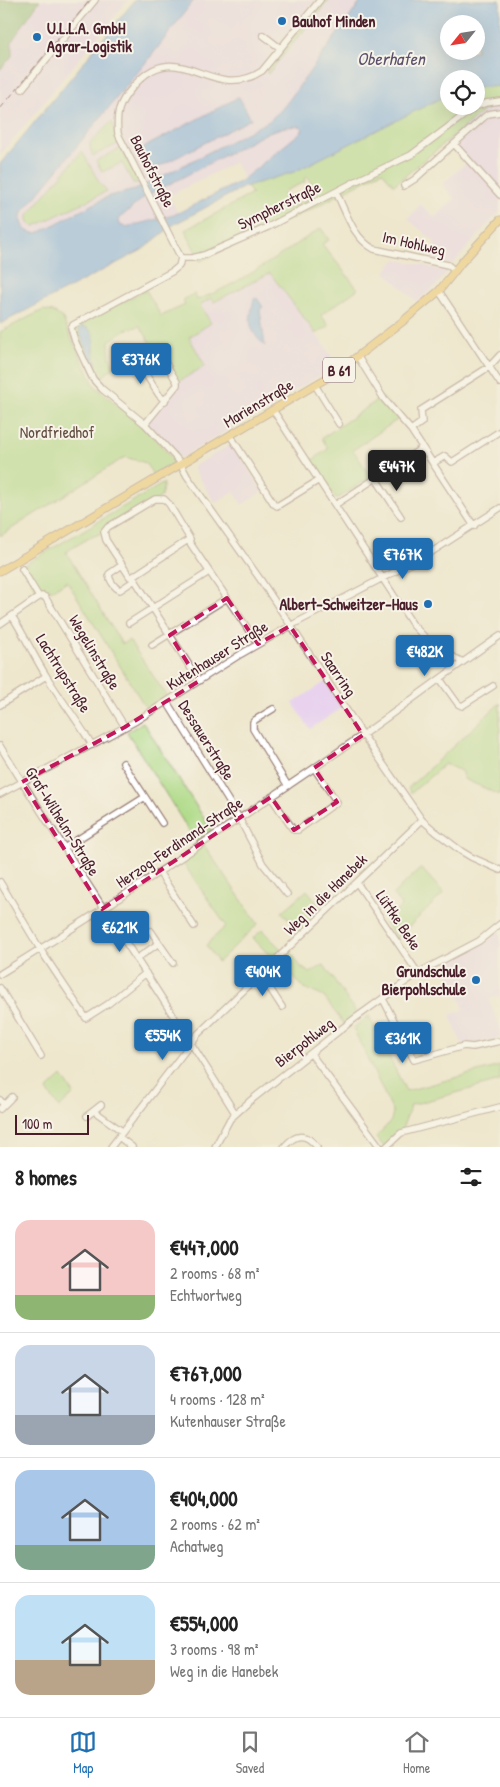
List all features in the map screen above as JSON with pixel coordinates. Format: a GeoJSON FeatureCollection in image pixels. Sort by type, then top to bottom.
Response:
{"type":"FeatureCollection","features":[{"type":"Feature","properties":{"kind":"main road","name":"Marienstraße"},"geometry":{"type":"LineString","coordinates":[[0,571],[315,385],[358,357],[439,291],[500,220]]}},
{"type":"Feature","properties":{"kind":"street"},"geometry":{"type":"LineString","coordinates":[[22,89],[95,0]]}},
{"type":"Feature","properties":{"kind":"street","name":"Bauhofstraße"},"geometry":{"type":"LineString","coordinates":[[181,258],[118,134],[116,120],[120,106],[129,91],[149,70],[167,65],[176,65],[226,81],[237,82],[252,77],[262,71],[320,0]]}},
{"type":"Feature","properties":{"kind":"street"},"geometry":{"type":"LineString","coordinates":[[263,35],[280,48]]}},
{"type":"Feature","properties":{"kind":"street","name":"Sympherstraße"},"geometry":{"type":"LineString","coordinates":[[181,258],[204,255],[268,227],[420,150],[475,107],[500,101]]}},
{"type":"Feature","properties":{"kind":"street"},"geometry":{"type":"LineString","coordinates":[[404,186],[488,114],[500,112]]}},
{"type":"Feature","properties":{"kind":"street"},"geometry":{"type":"LineString","coordinates":[[454,144],[500,195]]}},
{"type":"Feature","properties":{"kind":"street","name":"Im Hohlweg"},"geometry":{"type":"LineString","coordinates":[[336,192],[356,234],[365,244],[374,248],[448,265],[455,271]]}},
{"type":"Feature","properties":{"kind":"street","name":"Saarring"},"geometry":{"type":"LineString","coordinates":[[181,258],[179,266],[173,271],[78,321],[71,328],[93,379],[102,389],[145,424],[181,465],[422,820],[461,851],[500,870]]}},
{"type":"Feature","properties":{"kind":"street"},"geometry":{"type":"LineString","coordinates":[[439,291],[500,383]]}},
{"type":"Feature","properties":{"kind":"street"},"geometry":{"type":"LineString","coordinates":[[145,424],[178,382],[164,354],[157,349]]}},
{"type":"Feature","properties":{"kind":"street"},"geometry":{"type":"LineString","coordinates":[[411,430],[422,422],[421,410],[489,367],[500,355]]}},
{"type":"Feature","properties":{"kind":"street"},"geometry":{"type":"LineString","coordinates":[[134,356],[164,401]]}},
{"type":"Feature","properties":{"kind":"street"},"geometry":{"type":"LineString","coordinates":[[358,357],[384,398],[411,430],[474,526]]}},
{"type":"Feature","properties":{"kind":"street"},"geometry":{"type":"LineString","coordinates":[[315,385],[339,424]]}},
{"type":"Feature","properties":{"kind":"street"},"geometry":{"type":"LineString","coordinates":[[273,410],[413,625],[435,648],[463,662]]}},
{"type":"Feature","properties":{"kind":"street"},"geometry":{"type":"LineString","coordinates":[[433,463],[445,456],[452,462],[500,431]]}},
{"type":"Feature","properties":{"kind":"street"},"geometry":{"type":"LineString","coordinates":[[230,435],[277,506],[319,480]]}},
{"type":"Feature","properties":{"kind":"street"},"geometry":{"type":"LineString","coordinates":[[335,505],[422,448]]}},
{"type":"Feature","properties":{"kind":"street"},"geometry":{"type":"LineString","coordinates":[[376,479],[401,517]]}},
{"type":"Feature","properties":{"kind":"street"},"geometry":{"type":"LineString","coordinates":[[199,681],[134,578],[130,577],[106,540],[105,529],[155,499],[162,498],[167,502],[190,539],[188,540],[258,644]]}},
{"type":"Feature","properties":{"kind":"street","name":"Kutenhauser Straße"},"geometry":{"type":"LineString","coordinates":[[0,794],[125,728],[258,644],[427,555],[500,508]]}},
{"type":"Feature","properties":{"kind":"street"},"geometry":{"type":"LineString","coordinates":[[122,565],[109,574],[116,588],[120,590],[188,540]]}},
{"type":"Feature","properties":{"kind":"street"},"geometry":{"type":"LineString","coordinates":[[0,624],[39,598],[22,569]]}},
{"type":"Feature","properties":{"kind":"street"},"geometry":{"type":"LineString","coordinates":[[129,623],[209,572]]}},
{"type":"Feature","properties":{"kind":"street","name":"Wegelinstraße"},"geometry":{"type":"LineString","coordinates":[[39,598],[45,597],[125,728]]}},
{"type":"Feature","properties":{"kind":"street"},"geometry":{"type":"LineString","coordinates":[[152,645],[227,598]]}},
{"type":"Feature","properties":{"kind":"street","name":"Lachtrupstraße"},"geometry":{"type":"LineString","coordinates":[[12,616],[46,676],[92,745]]}},
{"type":"Feature","properties":{"kind":"street","name":"Herzog-Ferdinand-Straße"},"geometry":{"type":"LineString","coordinates":[[0,974],[159,872],[288,786],[363,735],[500,636]]}},
{"type":"Feature","properties":{"kind":"street"},"geometry":{"type":"LineString","coordinates":[[0,705],[46,676]]}},
{"type":"Feature","properties":{"kind":"street"},"geometry":{"type":"LineString","coordinates":[[440,679],[458,704],[462,706],[493,686]]}},
{"type":"Feature","properties":{"kind":"street","name":"Dessauerstraße"},"geometry":{"type":"LineString","coordinates":[[167,702],[239,818],[263,864],[287,894]]}},
{"type":"Feature","properties":{"kind":"street"},"geometry":{"type":"LineString","coordinates":[[273,709],[255,720],[252,729],[288,786]]}},
{"type":"Feature","properties":{"kind":"street","name":"Graf-Wilhelm-Straße"},"geometry":{"type":"LineString","coordinates":[[0,746],[102,909],[191,1041],[236,1113]]}},
{"type":"Feature","properties":{"kind":"street"},"geometry":{"type":"LineString","coordinates":[[123,763],[162,823]]}},
{"type":"Feature","properties":{"kind":"street"},"geometry":{"type":"LineString","coordinates":[[271,797],[294,830],[298,830],[313,820],[337,802],[314,768]]}},
{"type":"Feature","properties":{"kind":"street"},"geometry":{"type":"LineString","coordinates":[[64,848],[145,797]]}},
{"type":"Feature","properties":{"kind":"street","name":"Weg in die Hanebek"},"geometry":{"type":"LineString","coordinates":[[111,1147],[191,1041],[422,820]]}},
{"type":"Feature","properties":{"kind":"street"},"geometry":{"type":"LineString","coordinates":[[159,872],[194,926]]}},
{"type":"Feature","properties":{"kind":"street"},"geometry":{"type":"LineString","coordinates":[[0,882],[40,949],[86,1018],[108,1004],[146,973]]}},
{"type":"Feature","properties":{"kind":"street","name":"Lüttke Beke"},"geometry":{"type":"LineString","coordinates":[[357,883],[418,973]]}},
{"type":"Feature","properties":{"kind":"street","name":"Bierpohlweg"},"geometry":{"type":"LineString","coordinates":[[215,1147],[226,1126],[236,1113],[418,973],[479,941],[500,924]]}},
{"type":"Feature","properties":{"kind":"street"},"geometry":{"type":"LineString","coordinates":[[151,931],[173,963]]}},
{"type":"Feature","properties":{"kind":"street"},"geometry":{"type":"LineString","coordinates":[[136,959],[159,943]]}},
{"type":"Feature","properties":{"kind":"street"},"geometry":{"type":"LineString","coordinates":[[259,977],[271,990],[282,1007]]}},
{"type":"Feature","properties":{"kind":"street"},"geometry":{"type":"LineString","coordinates":[[0,988],[41,1056]]}},
{"type":"Feature","properties":{"kind":"street"},"geometry":{"type":"LineString","coordinates":[[383,999],[414,1060],[464,1046],[473,1047],[500,1041]]}},
{"type":"Feature","properties":{"kind":"street"},"geometry":{"type":"LineString","coordinates":[[312,1054],[380,1147]]}},
{"type":"Feature","properties":{"kind":"street"},"geometry":{"type":"LineString","coordinates":[[1,1105],[12,1097]]}},
{"type":"Feature","properties":{"kind":"street"},"geometry":{"type":"LineString","coordinates":[[87,1116],[102,1105]]}},
{"type":"Feature","properties":{"kind":"street"},"geometry":{"type":"LineString","coordinates":[[386,1147],[401,1133],[500,1107]]}},
{"type":"Feature","properties":{"kind":"street"},"geometry":{"type":"LineString","coordinates":[[94,1111],[132,1147]]}},
{"type":"Feature","properties":{"kind":"street"},"geometry":{"type":"LineString","coordinates":[[284,1147],[297,1137],[303,1136],[310,1138],[317,1147]]}},
{"type":"Feature","properties":{"kind":"highlighted area"},"geometry":{"type":"Polygon","coordinates":[[[227,598],[258,644],[290,626],[363,735],[314,768],[337,802],[294,830],[271,797],[102,909],[22,782],[125,727],[199,681],[170,635],[227,598]]]}},
{"type":"Feature","properties":{"kind":"shaded area"},"geometry":{"type":"Polygon","coordinates":[[[40,0],[128,0],[0,155],[0,70],[12,56],[12,41],[40,0]]]}},
{"type":"Feature","properties":{"kind":"shaded area"},"geometry":{"type":"Polygon","coordinates":[[[194,0],[316,0],[262,68],[268,74],[329,0],[354,0],[359,5],[281,110],[258,128],[262,136],[278,129],[296,126],[302,127],[302,131],[244,179],[235,162],[169,196],[178,213],[126,227],[120,225],[120,218],[137,203],[157,190],[153,181],[135,190],[109,196],[40,232],[33,233],[27,231],[22,227],[22,213],[156,50],[194,0]]]}},
{"type":"Feature","properties":{"kind":"shaded area"},"geometry":{"type":"Polygon","coordinates":[[[500,97],[500,211],[452,265],[431,259],[435,242],[408,219],[420,204],[435,217],[455,199],[442,184],[466,163],[446,141],[478,115],[485,115],[485,109],[500,97]]]}},
{"type":"Feature","properties":{"kind":"shaded area"},"geometry":{"type":"Polygon","coordinates":[[[396,259],[448,271],[436,286],[417,302],[385,272],[396,259]]]}},
{"type":"Feature","properties":{"kind":"shaded area"},"geometry":{"type":"Polygon","coordinates":[[[270,272],[338,365],[181,458],[145,420],[176,383],[188,337],[200,304],[211,298],[215,302],[270,272]]]}},
{"type":"Feature","properties":{"kind":"shaded area"},"geometry":{"type":"Polygon","coordinates":[[[232,444],[263,491],[242,505],[234,491],[215,503],[193,468],[232,444]]]}},
{"type":"Feature","properties":{"kind":"shaded area"},"geometry":{"type":"Polygon","coordinates":[[[325,682],[342,708],[310,729],[293,703],[325,682]]]}},
{"type":"Feature","properties":{"kind":"shaded area","name":"Grundschule Bierpohlschule"},"geometry":{"type":"Polygon","coordinates":[[[500,929],[500,995],[489,1000],[500,1026],[500,1038],[473,1045],[472,1042],[462,1044],[450,1015],[464,1009],[445,964],[485,943],[500,929]]]}},
{"type":"Feature","properties":{"kind":"green space"},"geometry":{"type":"Polygon","coordinates":[[[0,0],[40,0],[12,41],[12,56],[0,70],[0,0]]]}},
{"type":"Feature","properties":{"kind":"green space"},"geometry":{"type":"Polygon","coordinates":[[[324,0],[329,0],[268,74],[266,72],[324,0]]]}},
{"type":"Feature","properties":{"kind":"green space"},"geometry":{"type":"Polygon","coordinates":[[[500,86],[500,97],[485,109],[485,87],[500,86]]]}},
{"type":"Feature","properties":{"kind":"green space"},"geometry":{"type":"Polygon","coordinates":[[[440,98],[440,115],[478,115],[394,185],[382,171],[316,207],[200,261],[185,230],[252,194],[247,186],[294,172],[440,98]],[[308,177],[304,179],[305,182],[282,192],[288,203],[283,206],[285,210],[317,194],[308,177]]]}},
{"type":"Feature","properties":{"kind":"green space"},"geometry":{"type":"Polygon","coordinates":[[[111,122],[113,123],[118,144],[93,156],[90,143],[111,122]]]}},
{"type":"Feature","properties":{"kind":"green space"},"geometry":{"type":"Polygon","coordinates":[[[121,148],[139,183],[133,183],[122,163],[102,172],[96,161],[121,148]]]}},
{"type":"Feature","properties":{"kind":"green space"},"geometry":{"type":"Polygon","coordinates":[[[82,151],[99,182],[107,191],[35,226],[32,225],[28,221],[28,215],[82,151]]]}},
{"type":"Feature","properties":{"kind":"green space"},"geometry":{"type":"Polygon","coordinates":[[[321,228],[329,240],[322,244],[358,289],[321,315],[329,326],[316,334],[270,273],[214,302],[211,298],[200,305],[211,323],[189,337],[205,366],[176,383],[140,326],[125,330],[109,341],[110,358],[114,367],[99,380],[90,367],[74,329],[75,326],[146,290],[161,316],[185,305],[183,299],[195,294],[197,300],[245,277],[321,228]]]}},
{"type":"Feature","properties":{"kind":"green space","name":"Nordfriedhof"},"geometry":{"type":"Polygon","coordinates":[[[43,310],[53,312],[63,318],[95,386],[152,435],[175,462],[153,475],[146,463],[125,457],[0,536],[0,332],[43,310]]]}},
{"type":"Feature","properties":{"kind":"green space"},"geometry":{"type":"Polygon","coordinates":[[[382,397],[400,418],[353,450],[371,477],[339,498],[334,497],[311,461],[328,449],[322,438],[382,397]]]}},
{"type":"Feature","properties":{"kind":"green space"},"geometry":{"type":"Polygon","coordinates":[[[164,483],[161,497],[102,533],[89,538],[66,552],[122,644],[129,640],[167,696],[146,708],[67,581],[51,591],[49,588],[39,594],[22,566],[164,483]]]}},
{"type":"Feature","properties":{"kind":"green space"},"geometry":{"type":"Polygon","coordinates":[[[500,703],[500,795],[464,779],[461,771],[445,764],[411,793],[408,788],[500,703]]]}},
{"type":"Feature","properties":{"kind":"green space"},"geometry":{"type":"Polygon","coordinates":[[[143,722],[212,831],[196,842],[127,732],[143,722]]]}},
{"type":"Feature","properties":{"kind":"green space"},"geometry":{"type":"Polygon","coordinates":[[[204,845],[258,924],[218,962],[206,945],[226,926],[181,860],[204,845]]]}},
{"type":"Feature","properties":{"kind":"green space"},"geometry":{"type":"Polygon","coordinates":[[[421,868],[444,893],[396,939],[385,922],[401,906],[393,894],[421,868]]]}},
{"type":"Feature","properties":{"kind":"green space"},"geometry":{"type":"Polygon","coordinates":[[[307,890],[324,911],[301,933],[282,912],[307,890]]]}},
{"type":"Feature","properties":{"kind":"green space"},"geometry":{"type":"Polygon","coordinates":[[[262,930],[283,951],[291,952],[301,967],[310,973],[324,965],[357,1014],[344,1024],[324,997],[304,988],[253,938],[262,930]]]}},
{"type":"Feature","properties":{"kind":"green space"},"geometry":{"type":"Polygon","coordinates":[[[369,1016],[406,1091],[500,1066],[500,1081],[411,1105],[402,1129],[384,1147],[376,1137],[391,1121],[393,1112],[353,1028],[369,1016]]]}},
{"type":"Feature","properties":{"kind":"green space"},"geometry":{"type":"Polygon","coordinates":[[[62,1076],[74,1094],[59,1108],[47,1090],[62,1076]]]}},
{"type":"Feature","properties":{"kind":"water","name":"Oberhafen"},"geometry":{"type":"Polygon","coordinates":[[[135,0],[194,0],[156,50],[22,213],[21,222],[28,231],[40,232],[109,196],[135,190],[269,121],[289,100],[362,0],[500,0],[500,86],[485,87],[485,70],[440,70],[440,99],[294,172],[244,187],[173,225],[142,250],[0,324],[0,164],[135,0]],[[300,126],[285,127],[269,132],[146,196],[121,217],[119,220],[120,225],[126,227],[174,215],[241,181],[303,129],[300,126]]]}},
{"type":"Feature","properties":{"kind":"water"},"geometry":{"type":"Polygon","coordinates":[[[239,97],[251,119],[150,171],[139,150],[239,97]]]}},
{"type":"Feature","properties":{"kind":"water"},"geometry":{"type":"Polygon","coordinates":[[[257,298],[263,307],[260,310],[265,346],[252,330],[250,320],[254,299],[257,298]]]}},
{"type":"Feature","properties":{"kind":"water"},"geometry":{"type":"Polygon","coordinates":[[[82,326],[90,330],[93,336],[97,364],[95,367],[92,366],[79,330],[82,326]]]}},
{"type":"Feature","properties":{"kind":"railway"},"geometry":{"type":"LineString","coordinates":[[0,109],[90,0]]}},
{"type":"Feature","properties":{"kind":"place","name":"Bauhof Minden"},"geometry":{"type":"Point","coordinates":[282,21]}},
{"type":"Feature","properties":{"kind":"place","name":"U.L.L.A. GmbH Agrar-Logistik"},"geometry":{"type":"Point","coordinates":[37,37]}},
{"type":"Feature","properties":{"kind":"place","name":"Albert-Schweitzer-Haus"},"geometry":{"type":"Point","coordinates":[428,604]}},
{"type":"Feature","properties":{"kind":"place","name":"Grundschule Bierpohlschule"},"geometry":{"type":"Point","coordinates":[476,980]}}]}
